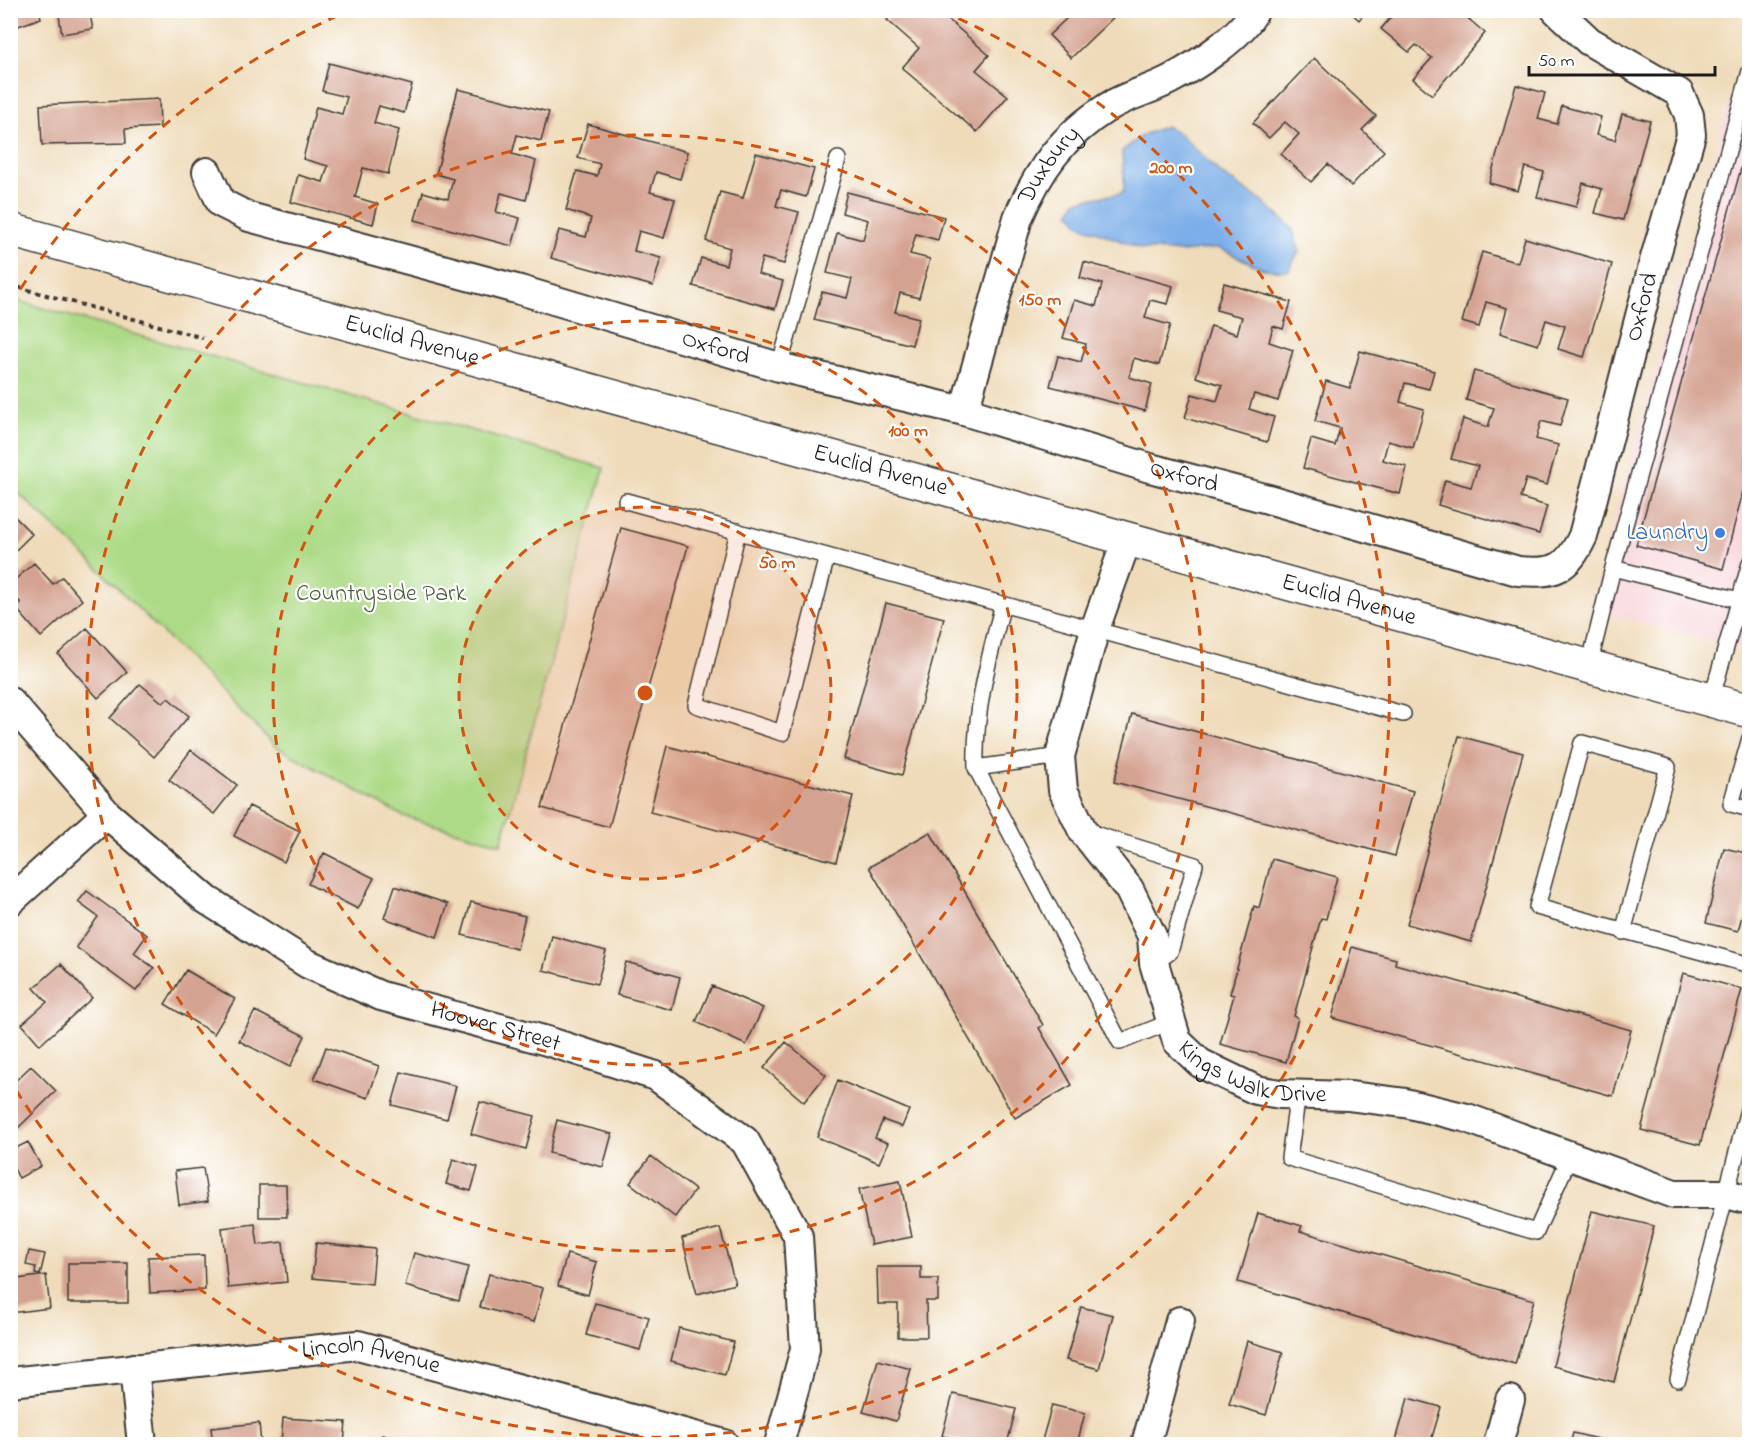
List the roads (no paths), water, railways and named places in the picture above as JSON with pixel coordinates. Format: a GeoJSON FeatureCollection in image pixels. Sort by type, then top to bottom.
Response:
{"type":"FeatureCollection","features":[{"type":"Feature","properties":{"kind":"main road","name":"Euclid Avenue"},"geometry":{"type":"LineString","coordinates":[[10,230],[1749,711]]}},
{"type":"Feature","properties":{"kind":"street","name":"Duxbury"},"geometry":{"type":"LineString","coordinates":[[964,411],[1018,218],[1030,190],[1054,151],[1109,107],[1171,79],[1231,38],[1255,10]]}},
{"type":"Feature","properties":{"kind":"street","name":"Oxford"},"geometry":{"type":"LineString","coordinates":[[207,172],[221,203],[249,217],[520,290],[778,367],[964,411],[1150,468],[1268,499],[1518,572],[1542,573],[1561,567],[1573,556],[1583,536],[1655,258],[1691,135],[1689,115],[1679,93],[1589,41],[1556,10]]}},
{"type":"Feature","properties":{"kind":"street","name":"Kings Walk Drive"},"geometry":{"type":"LineString","coordinates":[[1127,539],[1095,629],[1060,756],[1063,790],[1083,831],[1128,889],[1152,936],[1154,963],[1177,1041],[1200,1063],[1256,1089],[1280,1094],[1377,1098],[1435,1109],[1674,1194],[1738,1197]]}},
{"type":"Feature","properties":{"kind":"street","name":"Hoover Street"},"geometry":{"type":"LineString","coordinates":[[10,702],[107,814],[207,900],[308,964],[381,996],[547,1041],[656,1076],[745,1141],[798,1236],[805,1349],[779,1444]]}},
{"type":"Feature","properties":{"kind":"street"},"geometry":{"type":"LineString","coordinates":[[10,902],[107,814]]}},
{"type":"Feature","properties":{"kind":"street"},"geometry":{"type":"LineString","coordinates":[[1146,1444],[1180,1321]]}},
{"type":"Feature","properties":{"kind":"street","name":"Lincoln Avenue"},"geometry":{"type":"LineString","coordinates":[[10,1382],[358,1345],[724,1444]]}},
{"type":"Feature","properties":{"kind":"street"},"geometry":{"type":"LineString","coordinates":[[134,1368],[142,1444]]}},
{"type":"Feature","properties":{"kind":"street"},"geometry":{"type":"LineString","coordinates":[[1498,1444],[1510,1400]]}},
{"type":"Feature","properties":{"kind":"lane"},"geometry":{"type":"LineString","coordinates":[[1588,666],[1612,568],[1749,71]]}},
{"type":"Feature","properties":{"kind":"lane"},"geometry":{"type":"LineString","coordinates":[[778,367],[838,159]]}},
{"type":"Feature","properties":{"kind":"lane"},"geometry":{"type":"LineString","coordinates":[[626,501],[1403,714]]}},
{"type":"Feature","properties":{"kind":"lane"},"geometry":{"type":"LineString","coordinates":[[738,531],[696,705],[782,733],[827,556]]}},
{"type":"Feature","properties":{"kind":"lane"},"geometry":{"type":"LineString","coordinates":[[1711,700],[1749,563]]}},
{"type":"Feature","properties":{"kind":"lane"},"geometry":{"type":"LineString","coordinates":[[1612,568],[1739,600]]}},
{"type":"Feature","properties":{"kind":"lane"},"geometry":{"type":"LineString","coordinates":[[1003,604],[986,669],[975,734],[976,768],[1120,1042],[1170,1023]]}},
{"type":"Feature","properties":{"kind":"lane"},"geometry":{"type":"LineString","coordinates":[[1749,738],[1731,804],[1749,809]]}},
{"type":"Feature","properties":{"kind":"lane"},"geometry":{"type":"LineString","coordinates":[[1623,932],[1668,767],[1582,743],[1537,907],[1623,932],[1749,965]]}},
{"type":"Feature","properties":{"kind":"lane"},"geometry":{"type":"LineString","coordinates":[[976,768],[1060,756]]}},
{"type":"Feature","properties":{"kind":"lane"},"geometry":{"type":"LineString","coordinates":[[1083,831],[1195,865],[1170,952],[1154,963]]}},
{"type":"Feature","properties":{"kind":"lane"},"geometry":{"type":"LineString","coordinates":[[1298,1093],[1289,1158],[1536,1232],[1570,1156]]}},
{"type":"Feature","properties":{"kind":"lane"},"geometry":{"type":"LineString","coordinates":[[1678,1379],[1738,1197],[1749,1102]]}},
{"type":"Feature","properties":{"kind":"water"},"geometry":{"type":"Polygon","coordinates":[[[1166,126],[1179,133],[1220,173],[1262,201],[1292,228],[1299,251],[1288,271],[1263,269],[1219,248],[1181,252],[1142,249],[1080,225],[1070,212],[1076,201],[1123,193],[1122,151],[1143,135],[1166,126]]]}},
{"type":"Feature","properties":{"kind":"place","name":"Laundry"},"geometry":{"type":"Point","coordinates":[1720,533]}},
{"type":"Feature","properties":{"kind":"park label","name":"Countryside Park"},"geometry":{"type":"Point","coordinates":[381,594]}}]}
